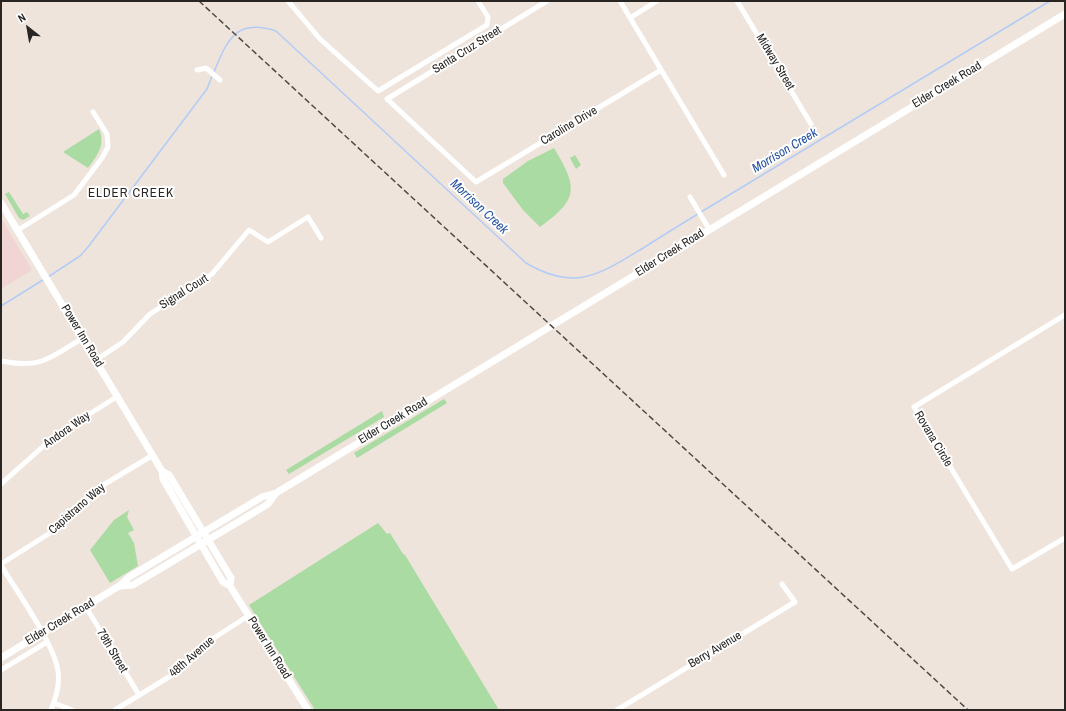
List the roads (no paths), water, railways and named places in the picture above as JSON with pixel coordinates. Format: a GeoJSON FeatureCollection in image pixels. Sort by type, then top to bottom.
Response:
{"type":"FeatureCollection","features":[{"type":"Feature","properties":{"kind":"street"},"geometry":{"type":"LineString","coordinates":[[288,1],[320,39],[378,91],[487,25],[488,17],[478,1]]}},
{"type":"Feature","properties":{"kind":"street","name":"Santa Cruz Street"},"geometry":{"type":"LineString","coordinates":[[387,99],[547,1]]}},
{"type":"Feature","properties":{"kind":"street"},"geometry":{"type":"LineString","coordinates":[[620,1],[724,175]]}},
{"type":"Feature","properties":{"kind":"street"},"geometry":{"type":"LineString","coordinates":[[630,18],[657,1]]}},
{"type":"Feature","properties":{"kind":"street","name":"Midway Street"},"geometry":{"type":"LineString","coordinates":[[738,1],[811,124]]}},
{"type":"Feature","properties":{"kind":"street","name":"Elder Creek Road"},"geometry":{"type":"LineString","coordinates":[[1,658],[86,607],[119,586],[129,577],[262,497],[276,493],[1065,14]]}},
{"type":"Feature","properties":{"kind":"street"},"geometry":{"type":"LineString","coordinates":[[197,70],[206,68],[220,80]]}},
{"type":"Feature","properties":{"kind":"street","name":"Caroline Drive"},"geometry":{"type":"LineString","coordinates":[[387,99],[476,182],[661,70]]}},
{"type":"Feature","properties":{"kind":"street"},"geometry":{"type":"LineString","coordinates":[[18,230],[74,195],[102,158],[108,147],[108,137],[106,129],[93,112]]}},
{"type":"Feature","properties":{"kind":"street"},"geometry":{"type":"LineString","coordinates":[[690,197],[709,229]]}},
{"type":"Feature","properties":{"kind":"street","name":"Power Inn Road"},"geometry":{"type":"LineString","coordinates":[[1,203],[162,470],[170,475],[200,535],[230,578],[230,586],[308,710]]}},
{"type":"Feature","properties":{"kind":"street","name":"Signal Court"},"geometry":{"type":"LineString","coordinates":[[96,360],[122,342],[150,314],[212,274],[249,230],[268,242],[308,217],[321,238]]}},
{"type":"Feature","properties":{"kind":"street","name":"Rovana Circle"},"geometry":{"type":"LineString","coordinates":[[1065,315],[914,407],[1012,569],[1065,538]]}},
{"type":"Feature","properties":{"kind":"street"},"geometry":{"type":"LineString","coordinates":[[1,361],[20,364],[35,364],[47,359],[83,338]]}},
{"type":"Feature","properties":{"kind":"street","name":"Andora Way"},"geometry":{"type":"LineString","coordinates":[[1,484],[56,435],[118,396]]}},
{"type":"Feature","properties":{"kind":"street","name":"Capistrano Way"},"geometry":{"type":"LineString","coordinates":[[1,565],[61,526],[100,488],[153,455]]}},
{"type":"Feature","properties":{"kind":"street","name":"Elder Creek Road"},"geometry":{"type":"LineString","coordinates":[[119,586],[133,585],[205,543],[268,504],[276,493]]}},
{"type":"Feature","properties":{"kind":"street"},"geometry":{"type":"LineString","coordinates":[[1,565],[54,656],[58,673],[58,688],[51,710]]}},
{"type":"Feature","properties":{"kind":"street","name":"Berry Avenue"},"geometry":{"type":"LineString","coordinates":[[617,710],[795,602],[782,584]]}},
{"type":"Feature","properties":{"kind":"street","name":"79th Street"},"geometry":{"type":"LineString","coordinates":[[86,607],[139,696]]}},
{"type":"Feature","properties":{"kind":"street","name":"48th Avenue"},"geometry":{"type":"LineString","coordinates":[[115,710],[183,668],[208,640],[248,616]]}},
{"type":"Feature","properties":{"kind":"street"},"geometry":{"type":"LineString","coordinates":[[1,670],[47,642]]}},
{"type":"Feature","properties":{"kind":"street"},"geometry":{"type":"LineString","coordinates":[[54,703],[72,710]]}},
{"type":"Feature","properties":{"kind":"waterway","name":"Morrison Creek"},"geometry":{"type":"LineString","coordinates":[[701,212],[1050,1]]}},
{"type":"Feature","properties":{"kind":"waterway","name":"Morrison Creek"},"geometry":{"type":"LineString","coordinates":[[214,72],[229,42],[242,30],[251,27],[276,31],[526,263],[543,272],[572,278],[585,277],[598,273],[625,259],[698,214]]}},
{"type":"Feature","properties":{"kind":"waterway","name":"Morrison Creek"},"geometry":{"type":"LineString","coordinates":[[48,277],[80,256],[88,247],[207,89],[212,76]]}},
{"type":"Feature","properties":{"kind":"waterway","name":"Morrison Creek"},"geometry":{"type":"LineString","coordinates":[[1,306],[43,280]]}},
{"type":"Feature","properties":{"kind":"railway"},"geometry":{"type":"LineString","coordinates":[[199,1],[968,710]]}},
{"type":"Feature","properties":{"kind":"district","name":"ELDER CREEK"},"geometry":{"type":"Point","coordinates":[131,194]}}]}
